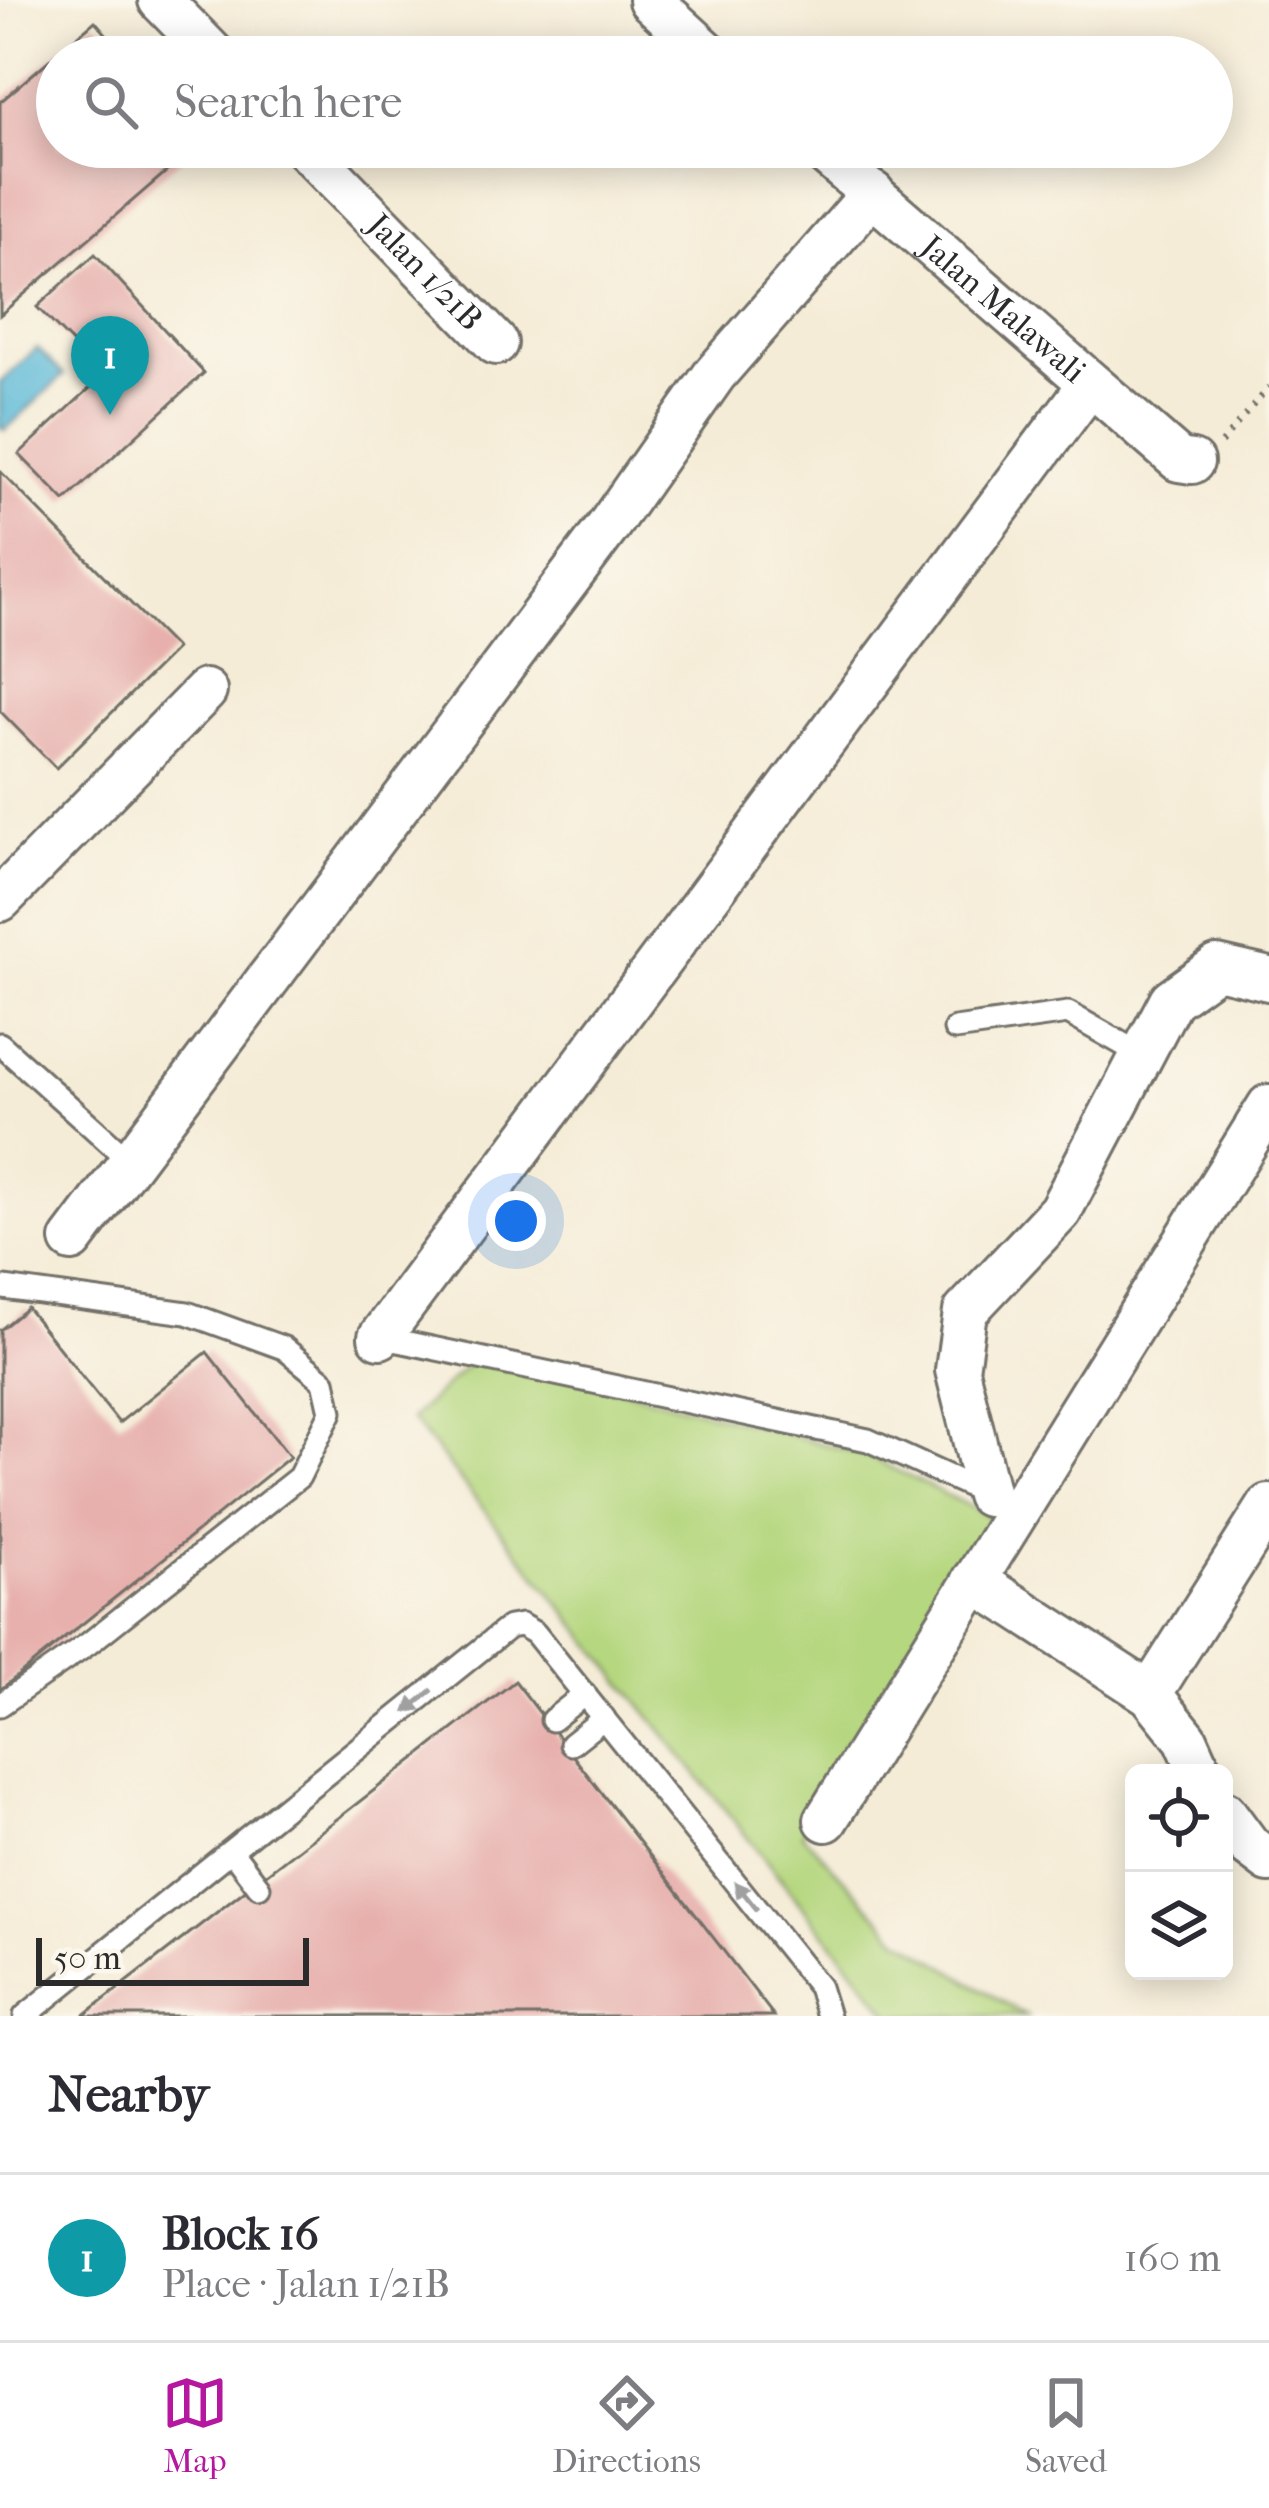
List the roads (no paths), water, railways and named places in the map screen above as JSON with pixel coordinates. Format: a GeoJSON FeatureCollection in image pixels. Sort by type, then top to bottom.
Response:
{"type":"FeatureCollection","features":[{"type":"Feature","properties":{"kind":"street"},"geometry":{"type":"LineString","coordinates":[[160,0],[195,36]]}},
{"type":"Feature","properties":{"kind":"street"},"geometry":{"type":"LineString","coordinates":[[650,0],[689,36]]}},
{"type":"Feature","properties":{"kind":"street","name":"Jalan 1/21B"},"geometry":{"type":"LineString","coordinates":[[325,168],[496,343]]}},
{"type":"Feature","properties":{"kind":"street","name":"Jalan Malawali"},"geometry":{"type":"LineString","coordinates":[[844,168],[1179,460],[1192,462]]}},
{"type":"Feature","properties":{"kind":"street"},"geometry":{"type":"LineString","coordinates":[[72,1240],[608,528],[715,374],[874,193]]}},
{"type":"Feature","properties":{"kind":"street"},"geometry":{"type":"LineString","coordinates":[[380,1337],[1090,383]]}},
{"type":"Feature","properties":{"kind":"street"},"geometry":{"type":"LineString","coordinates":[[0,900],[206,691]]}},
{"type":"Feature","properties":{"kind":"street"},"geometry":{"type":"LineString","coordinates":[[1003,1502],[957,1370],[965,1312],[1060,1211],[1172,1000],[1194,979],[1217,967],[1269,979]]}},
{"type":"Feature","properties":{"kind":"street"},"geometry":{"type":"LineString","coordinates":[[826,1820],[974,1580],[1003,1502],[1269,1106]]}},
{"type":"Feature","properties":{"kind":"street"},"geometry":{"type":"LineString","coordinates":[[1150,1694],[1269,1506]]}},
{"type":"Feature","properties":{"kind":"street"},"geometry":{"type":"LineString","coordinates":[[974,1580],[1150,1694],[1186,1739],[1197,1764]]}},
{"type":"Feature","properties":{"kind":"street"},"geometry":{"type":"LineString","coordinates":[[1233,1822],[1269,1861]]}},
{"type":"Feature","properties":{"kind":"lane"},"geometry":{"type":"LineString","coordinates":[[955,1029],[1068,1013],[1142,1054]]}},
{"type":"Feature","properties":{"kind":"lane"},"geometry":{"type":"LineString","coordinates":[[0,1044],[131,1162]]}},
{"type":"Feature","properties":{"kind":"lane"},"geometry":{"type":"LineString","coordinates":[[0,1705],[88,1644],[299,1477],[331,1412],[324,1382],[284,1348],[187,1313],[4,1288]]}},
{"type":"Feature","properties":{"kind":"lane"},"geometry":{"type":"LineString","coordinates":[[380,1337],[868,1440],[1003,1502]]}},
{"type":"Feature","properties":{"kind":"lane"},"geometry":{"type":"LineString","coordinates":[[26,2016],[234,1854],[509,1627],[521,1625],[535,1633],[819,1988],[828,2016]]}},
{"type":"Feature","properties":{"kind":"lane"},"geometry":{"type":"LineString","coordinates":[[552,1720],[584,1694]]}},
{"type":"Feature","properties":{"kind":"lane"},"geometry":{"type":"LineString","coordinates":[[572,1744],[604,1718]]}},
{"type":"Feature","properties":{"kind":"lane"},"geometry":{"type":"LineString","coordinates":[[234,1854],[260,1887]]}},
{"type":"Feature","properties":{"kind":"water"},"geometry":{"type":"Polygon","coordinates":[[[37,348],[64,375],[5,430],[0,426],[0,383],[37,348]]]}},
{"type":"Feature","properties":{"kind":"place","name":"Block 16"},"geometry":{"type":"Point","coordinates":[110,415]}}]}
